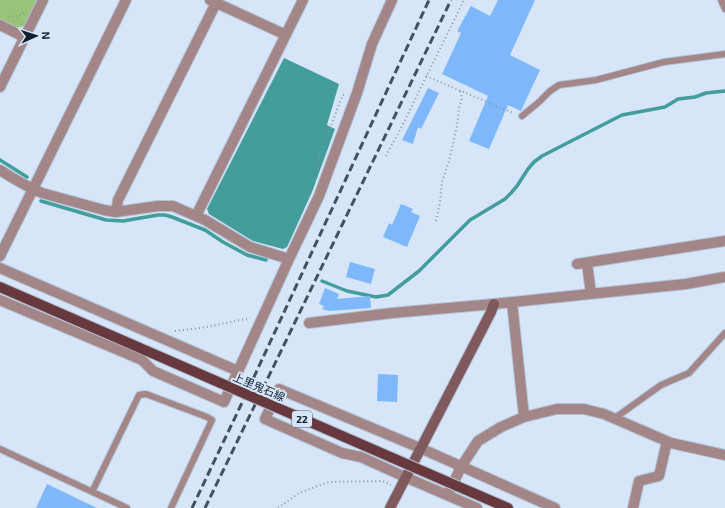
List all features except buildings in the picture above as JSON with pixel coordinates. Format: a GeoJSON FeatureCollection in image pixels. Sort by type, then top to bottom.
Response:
{"type":"FeatureCollection","features":[{"type":"Feature","properties":{"kind":"main road","name":"上里鬼石線"},"geometry":{"type":"LineString","coordinates":[[0,287],[508,508]]}},
{"type":"Feature","properties":{"kind":"street"},"geometry":{"type":"LineString","coordinates":[[0,87],[43,0]]}},
{"type":"Feature","properties":{"kind":"street"},"geometry":{"type":"LineString","coordinates":[[0,256],[126,0]]}},
{"type":"Feature","properties":{"kind":"street"},"geometry":{"type":"LineString","coordinates":[[196,216],[303,0]]}},
{"type":"Feature","properties":{"kind":"street"},"geometry":{"type":"LineString","coordinates":[[0,300],[142,360],[153,371],[224,402],[319,196],[357,93],[372,44],[392,0]]}},
{"type":"Feature","properties":{"kind":"street"},"geometry":{"type":"LineString","coordinates":[[116,212],[118,200],[213,1],[286,35]]}},
{"type":"Feature","properties":{"kind":"street"},"geometry":{"type":"LineString","coordinates":[[0,25],[24,37]]}},
{"type":"Feature","properties":{"kind":"street"},"geometry":{"type":"LineString","coordinates":[[0,170],[24,186],[42,193],[104,210],[116,212],[158,206],[173,206],[205,220],[250,247],[289,259]]}},
{"type":"Feature","properties":{"kind":"street"},"geometry":{"type":"LineString","coordinates":[[591,294],[582,264],[725,241]]}},
{"type":"Feature","properties":{"kind":"street"},"geometry":{"type":"LineString","coordinates":[[0,268],[238,371]]}},
{"type":"Feature","properties":{"kind":"street"},"geometry":{"type":"LineString","coordinates":[[309,323],[392,313],[686,284],[725,277]]}},
{"type":"Feature","properties":{"kind":"street"},"geometry":{"type":"LineString","coordinates":[[512,302],[524,417]]}},
{"type":"Feature","properties":{"kind":"street"},"geometry":{"type":"LineString","coordinates":[[390,508],[488,319],[494,304]]}},
{"type":"Feature","properties":{"kind":"street"},"geometry":{"type":"LineString","coordinates":[[477,508],[361,457],[342,453],[265,419],[278,389],[420,448],[555,508]]}},
{"type":"Feature","properties":{"kind":"street"},"geometry":{"type":"LineString","coordinates":[[448,495],[461,467],[478,441],[501,427],[524,417],[557,409],[584,410],[604,414],[667,441],[725,455]]}},
{"type":"Feature","properties":{"kind":"street"},"geometry":{"type":"LineString","coordinates":[[633,508],[639,481],[658,476],[667,441]]}},
{"type":"Feature","properties":{"kind":"lane"},"geometry":{"type":"LineString","coordinates":[[721,0],[725,9]]}},
{"type":"Feature","properties":{"kind":"lane"},"geometry":{"type":"LineString","coordinates":[[522,116],[559,85],[596,80],[664,62],[725,54]]}},
{"type":"Feature","properties":{"kind":"lane"},"geometry":{"type":"LineString","coordinates":[[615,418],[661,385],[689,373],[725,333]]}},
{"type":"Feature","properties":{"kind":"lane"},"geometry":{"type":"LineString","coordinates":[[92,492],[139,395],[146,394],[212,420],[171,508]]}},
{"type":"Feature","properties":{"kind":"lane"},"geometry":{"type":"LineString","coordinates":[[0,449],[127,508]]}},
{"type":"Feature","properties":{"kind":"path"},"geometry":{"type":"LineString","coordinates":[[386,156],[464,0]]}},
{"type":"Feature","properties":{"kind":"path"},"geometry":{"type":"LineString","coordinates":[[4,14],[12,17],[21,15],[24,12]]}},
{"type":"Feature","properties":{"kind":"path"},"geometry":{"type":"LineString","coordinates":[[426,76],[522,116]]}},
{"type":"Feature","properties":{"kind":"path"},"geometry":{"type":"LineString","coordinates":[[436,221],[442,182],[458,126],[459,108],[462,98],[460,90]]}},
{"type":"Feature","properties":{"kind":"path"},"geometry":{"type":"LineString","coordinates":[[160,338],[168,333],[207,327],[252,317]]}},
{"type":"Feature","properties":{"kind":"path"},"geometry":{"type":"LineString","coordinates":[[278,508],[299,493],[329,482],[383,481],[400,488]]}},
{"type":"Feature","properties":{"kind":"shaded area"},"geometry":{"type":"Polygon","coordinates":[[[0,0],[37,0],[24,26],[18,28],[0,19],[0,0]]]}},
{"type":"Feature","properties":{"kind":"shaded area"},"geometry":{"type":"Polygon","coordinates":[[[284,58],[339,84],[327,125],[335,129],[312,192],[287,247],[283,249],[253,241],[209,214],[207,209],[284,58]]]}},
{"type":"Feature","properties":{"kind":"waterway"},"geometry":{"type":"LineString","coordinates":[[322,281],[347,291],[376,297],[388,295],[419,271],[470,220],[505,199],[517,186],[534,162],[542,156],[622,115],[665,107],[678,99],[695,97],[706,93],[725,91]]}},
{"type":"Feature","properties":{"kind":"waterway"},"geometry":{"type":"LineString","coordinates":[[0,160],[27,177]]}},
{"type":"Feature","properties":{"kind":"waterway"},"geometry":{"type":"LineString","coordinates":[[41,201],[106,220],[123,221],[165,215],[205,230],[247,255],[266,260]]}},
{"type":"Feature","properties":{"kind":"railway"},"geometry":{"type":"LineString","coordinates":[[192,508],[429,0]]}},
{"type":"Feature","properties":{"kind":"railway"},"geometry":{"type":"LineString","coordinates":[[205,508],[451,0]]}}]}
